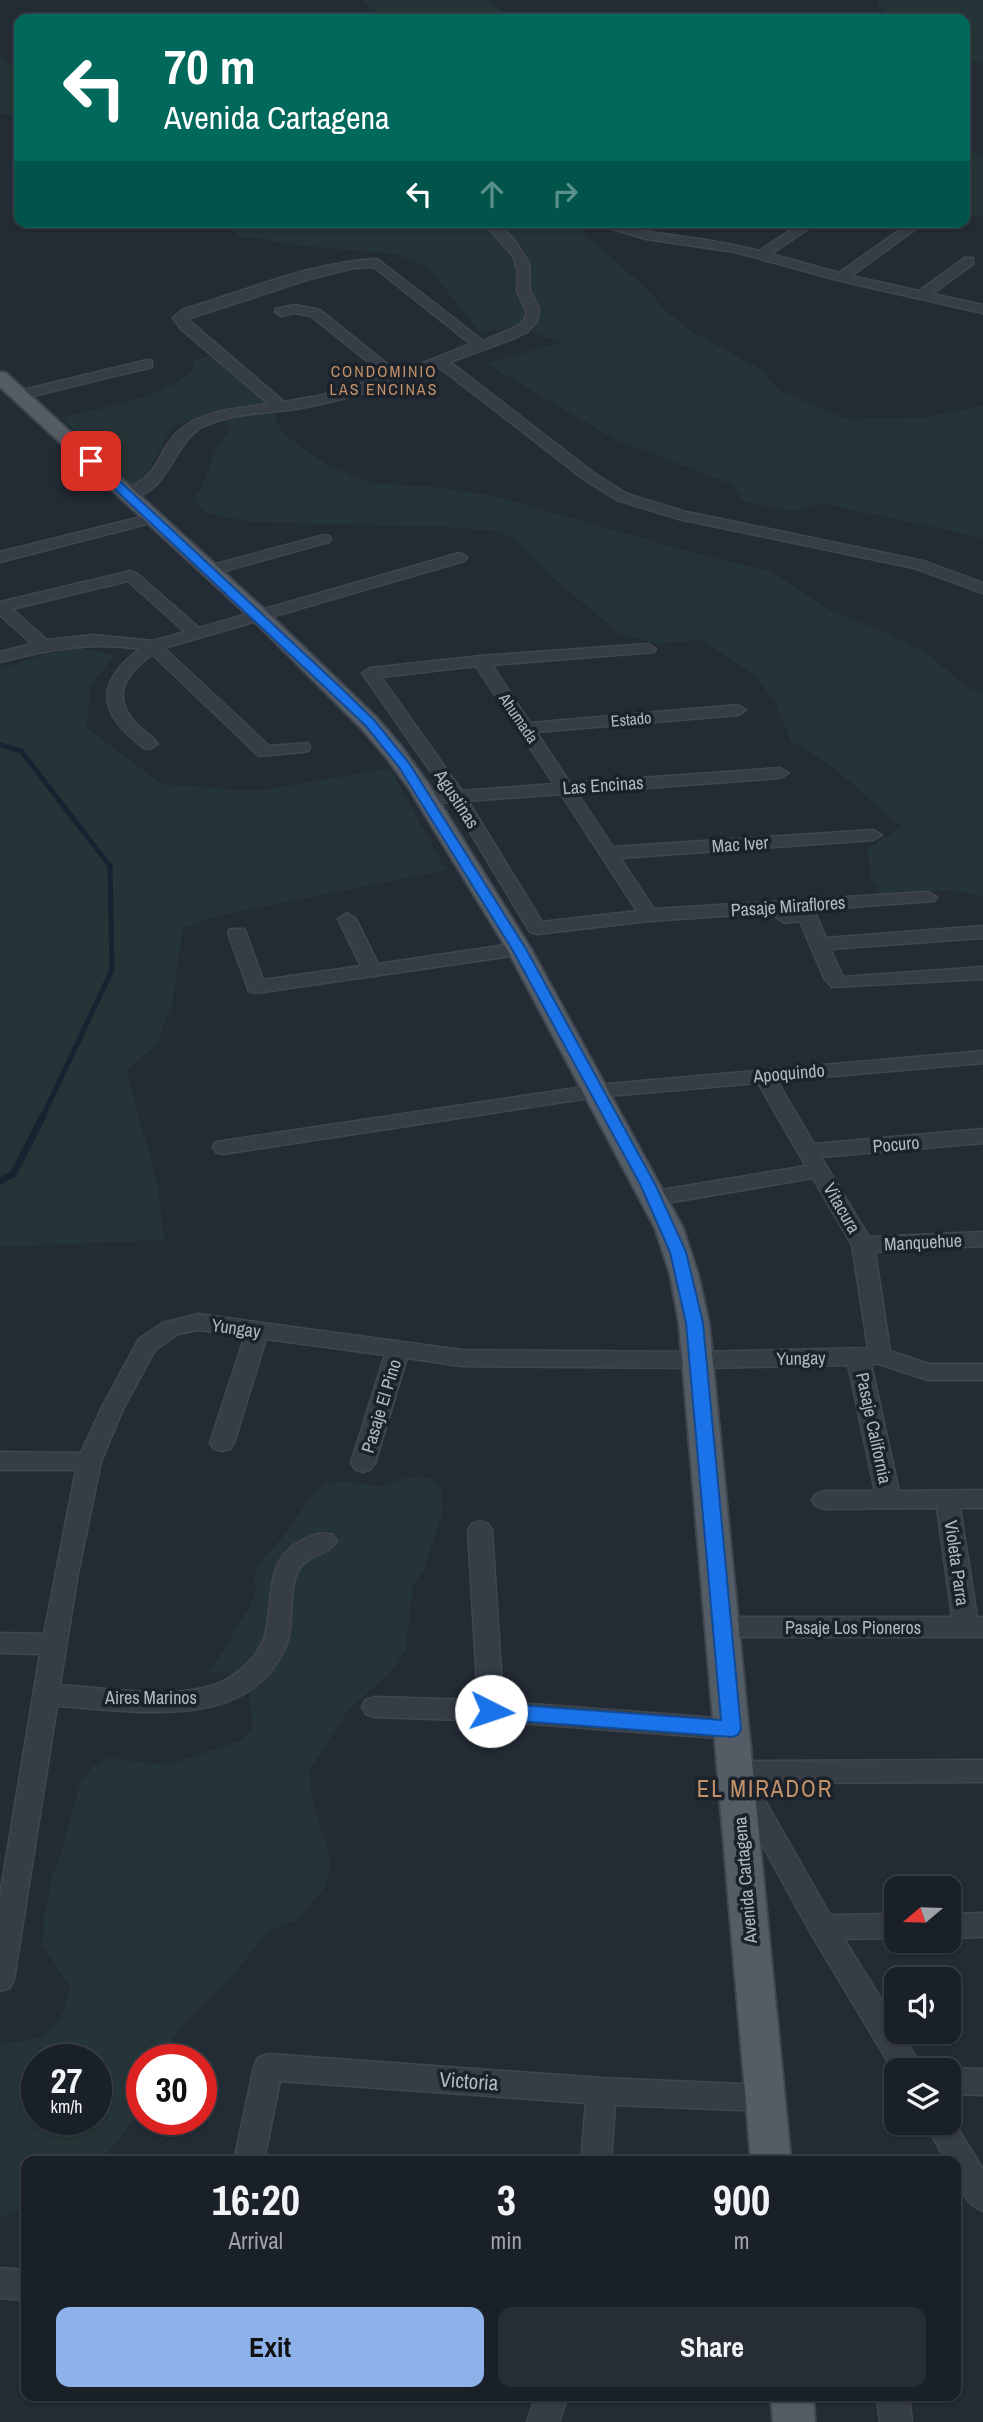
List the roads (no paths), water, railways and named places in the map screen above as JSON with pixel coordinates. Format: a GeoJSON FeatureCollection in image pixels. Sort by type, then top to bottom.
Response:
{"type":"FeatureCollection","features":[{"type":"Feature","properties":{"kind":"main road","name":"Avenida Cartagena"},"geometry":{"type":"LineString","coordinates":[[0,377],[260,616],[369,723],[405,766],[517,945],[669,1228],[684,1274],[694,1323],[771,2156]]}},
{"type":"Feature","properties":{"kind":"main road"},"geometry":{"type":"LineString","coordinates":[[792,2401],[794,2422]]}},
{"type":"Feature","properties":{"kind":"street"},"geometry":{"type":"LineString","coordinates":[[127,493],[154,482],[178,440],[197,425],[228,415],[282,408],[396,378],[441,362],[456,352],[522,330],[531,322],[533,313],[524,291],[524,271],[518,255],[495,228]]}},
{"type":"Feature","properties":{"kind":"street"},"geometry":{"type":"LineString","coordinates":[[618,228],[722,245],[841,277],[983,309]]}},
{"type":"Feature","properties":{"kind":"street"},"geometry":{"type":"LineString","coordinates":[[761,255],[803,228]]}},
{"type":"Feature","properties":{"kind":"street"},"geometry":{"type":"LineString","coordinates":[[841,277],[910,228]]}},
{"type":"Feature","properties":{"kind":"street"},"geometry":{"type":"LineString","coordinates":[[922,295],[969,261]]}},
{"type":"Feature","properties":{"kind":"street"},"geometry":{"type":"LineString","coordinates":[[282,408],[185,325],[180,317],[309,275],[355,264],[377,263],[480,345]]}},
{"type":"Feature","properties":{"kind":"street"},"geometry":{"type":"LineString","coordinates":[[281,312],[306,309],[315,313],[396,378]]}},
{"type":"Feature","properties":{"kind":"street"},"geometry":{"type":"LineString","coordinates":[[441,362],[590,477],[622,497],[679,515],[919,564],[983,587]]}},
{"type":"Feature","properties":{"kind":"street"},"geometry":{"type":"LineString","coordinates":[[20,395],[147,365]]}},
{"type":"Feature","properties":{"kind":"street"},"geometry":{"type":"LineString","coordinates":[[0,557],[153,518]]}},
{"type":"Feature","properties":{"kind":"street"},"geometry":{"type":"LineString","coordinates":[[209,570],[324,538]]}},
{"type":"Feature","properties":{"kind":"street"},"geometry":{"type":"LineString","coordinates":[[0,657],[42,644],[96,640],[153,646],[459,558]]}},
{"type":"Feature","properties":{"kind":"street"},"geometry":{"type":"LineString","coordinates":[[42,644],[0,607],[131,576],[197,633]]}},
{"type":"Feature","properties":{"kind":"street"},"geometry":{"type":"LineString","coordinates":[[150,744],[123,721],[114,697],[122,672],[153,646]]}},
{"type":"Feature","properties":{"kind":"street"},"geometry":{"type":"LineString","coordinates":[[153,646],[265,752],[303,747]]}},
{"type":"Feature","properties":{"kind":"street"},"geometry":{"type":"LineString","coordinates":[[481,661],[648,649]]}},
{"type":"Feature","properties":{"kind":"street","name":"Ahumada"},"geometry":{"type":"LineString","coordinates":[[481,661],[649,915]]}},
{"type":"Feature","properties":{"kind":"street","name":"Agustinas"},"geometry":{"type":"LineString","coordinates":[[481,661],[370,673],[457,797],[537,928],[649,915]]}},
{"type":"Feature","properties":{"kind":"street","name":"Estado"},"geometry":{"type":"LineString","coordinates":[[525,727],[737,710]]}},
{"type":"Feature","properties":{"kind":"street","name":"Las Encinas"},"geometry":{"type":"LineString","coordinates":[[427,799],[780,773]]}},
{"type":"Feature","properties":{"kind":"street","name":"Mac Iver"},"geometry":{"type":"LineString","coordinates":[[608,853],[873,835]]}},
{"type":"Feature","properties":{"kind":"street","name":"Pasaje Miraflores"},"geometry":{"type":"LineString","coordinates":[[649,915],[928,897]]}},
{"type":"Feature","properties":{"kind":"street"},"geometry":{"type":"LineString","coordinates":[[237,933],[256,987],[517,945],[807,915],[833,978],[839,983],[983,973]]}},
{"type":"Feature","properties":{"kind":"street"},"geometry":{"type":"LineString","coordinates":[[347,919],[372,970]]}},
{"type":"Feature","properties":{"kind":"street"},"geometry":{"type":"LineString","coordinates":[[820,944],[983,932]]}},
{"type":"Feature","properties":{"kind":"street","name":"Apoquindo"},"geometry":{"type":"LineString","coordinates":[[223,1147],[596,1091],[983,1057]]}},
{"type":"Feature","properties":{"kind":"street","name":"Vitacura"},"geometry":{"type":"LineString","coordinates":[[763,1075],[863,1245],[869,1357]]}},
{"type":"Feature","properties":{"kind":"street","name":"Pocuro"},"geometry":{"type":"LineString","coordinates":[[809,1151],[983,1136]]}},
{"type":"Feature","properties":{"kind":"street"},"geometry":{"type":"LineString","coordinates":[[655,1198],[820,1170]]}},
{"type":"Feature","properties":{"kind":"street","name":"Manquehue"},"geometry":{"type":"LineString","coordinates":[[863,1245],[983,1239]]}},
{"type":"Feature","properties":{"kind":"street","name":"Yungay"},"geometry":{"type":"LineString","coordinates":[[0,1979],[66,1573],[89,1462],[112,1409],[147,1345],[154,1338],[171,1328],[198,1322],[461,1358],[698,1360],[869,1357],[928,1371],[983,1373]]}},
{"type":"Feature","properties":{"kind":"street"},"geometry":{"type":"LineString","coordinates":[[222,1443],[258,1331]]}},
{"type":"Feature","properties":{"kind":"street","name":"Pasaje El Pino"},"geometry":{"type":"LineString","coordinates":[[363,1463],[398,1350]]}},
{"type":"Feature","properties":{"kind":"street","name":"Pasaje California"},"geometry":{"type":"LineString","coordinates":[[869,1357],[889,1500]]}},
{"type":"Feature","properties":{"kind":"street"},"geometry":{"type":"LineString","coordinates":[[0,1461],[89,1462]]}},
{"type":"Feature","properties":{"kind":"street","name":"Violeta Parra"},"geometry":{"type":"LineString","coordinates":[[947,1499],[974,1627]]}},
{"type":"Feature","properties":{"kind":"street","name":"Pasaje California"},"geometry":{"type":"LineString","coordinates":[[824,1500],[983,1499]]}},
{"type":"Feature","properties":{"kind":"street"},"geometry":{"type":"LineString","coordinates":[[480,1530],[491,1711]]}},
{"type":"Feature","properties":{"kind":"street","name":"Aires Marinos"},"geometry":{"type":"LineString","coordinates":[[48,1695],[199,1699],[227,1691],[252,1678],[271,1651],[280,1624],[280,1591],[289,1564],[302,1551],[325,1541]]}},
{"type":"Feature","properties":{"kind":"street","name":"Pasaje Los Pioneros"},"geometry":{"type":"LineString","coordinates":[[722,1627],[974,1627]]}},
{"type":"Feature","properties":{"kind":"street"},"geometry":{"type":"LineString","coordinates":[[0,1643],[56,1644]]}},
{"type":"Feature","properties":{"kind":"street"},"geometry":{"type":"LineString","coordinates":[[375,1707],[491,1711],[732,1729]]}},
{"type":"Feature","properties":{"kind":"street"},"geometry":{"type":"LineString","coordinates":[[902,2058],[822,1927],[735,1772],[983,1771]]}},
{"type":"Feature","properties":{"kind":"street"},"geometry":{"type":"LineString","coordinates":[[822,1927],[884,1926]]}},
{"type":"Feature","properties":{"kind":"street"},"geometry":{"type":"LineString","coordinates":[[961,1926],[983,1926]]}},
{"type":"Feature","properties":{"kind":"street","name":"Victoria"},"geometry":{"type":"LineString","coordinates":[[251,2156],[268,2067],[602,2091],[765,2098]]}},
{"type":"Feature","properties":{"kind":"street"},"geometry":{"type":"LineString","coordinates":[[961,2081],[983,2082]]}},
{"type":"Feature","properties":{"kind":"street"},"geometry":{"type":"LineString","coordinates":[[596,2156],[602,2091]]}},
{"type":"Feature","properties":{"kind":"street"},"geometry":{"type":"LineString","coordinates":[[950,2135],[973,2161],[983,2197]]}},
{"type":"Feature","properties":{"kind":"street"},"geometry":{"type":"LineString","coordinates":[[0,2283],[21,2285]]}},
{"type":"Feature","properties":{"kind":"street"},"geometry":{"type":"LineString","coordinates":[[543,2422],[550,2401]]}},
{"type":"Feature","properties":{"kind":"street"},"geometry":{"type":"LineString","coordinates":[[894,2401],[897,2422]]}},
{"type":"Feature","properties":{"kind":"waterway"},"geometry":{"type":"LineString","coordinates":[[0,745],[21,751],[110,866],[112,970],[42,1117]]}},
{"type":"Feature","properties":{"kind":"waterway"},"geometry":{"type":"LineString","coordinates":[[0,1181],[13,1174],[42,1117]]}},
{"type":"Feature","properties":{"kind":"district","name":"CONDOMINIO LAS ENCINAS"},"geometry":{"type":"Point","coordinates":[384,380]}},
{"type":"Feature","properties":{"kind":"district","name":"EL MIRADOR"},"geometry":{"type":"Point","coordinates":[765,1788]}}]}
